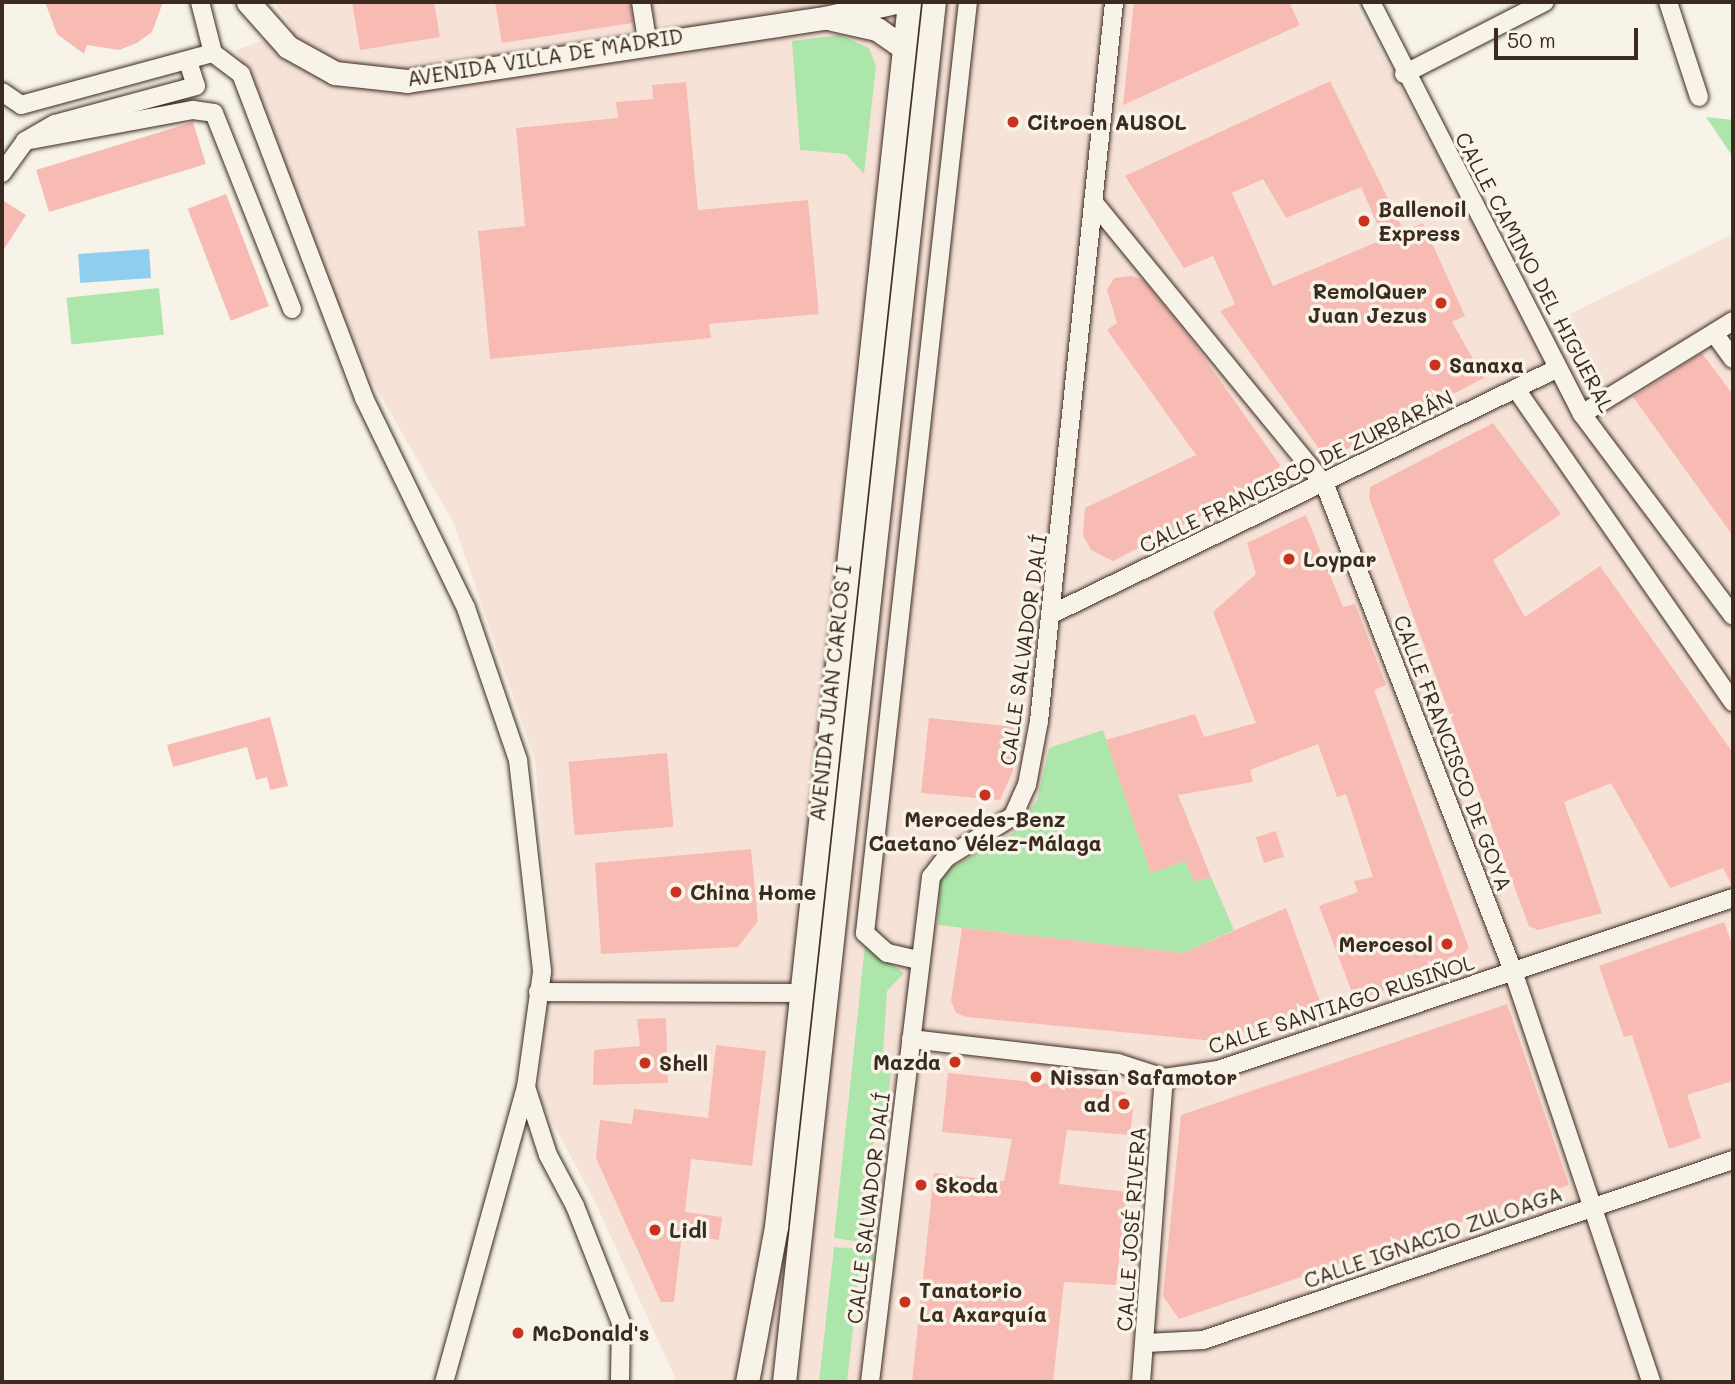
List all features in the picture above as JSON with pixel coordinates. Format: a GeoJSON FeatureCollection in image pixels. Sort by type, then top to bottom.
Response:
{"type":"FeatureCollection","features":[{"type":"Feature","properties":{"kind":"street"},"geometry":{"type":"LineString","coordinates":[[200,2],[213,53],[241,74],[364,398],[466,608],[518,760],[542,972],[526,1087],[444,1382]]}},
{"type":"Feature","properties":{"kind":"street","name":"AVENIDA VILLA DE MADRID"},"geometry":{"type":"LineString","coordinates":[[248,2],[288,47],[335,73],[407,80],[647,41],[825,18]]}},
{"type":"Feature","properties":{"kind":"street"},"geometry":{"type":"LineString","coordinates":[[641,2],[647,41]]}},
{"type":"Feature","properties":{"kind":"street"},"geometry":{"type":"LineString","coordinates":[[825,18],[895,2]]}},
{"type":"Feature","properties":{"kind":"street","name":"AVENIDA JUAN CARLOS I"},"geometry":{"type":"LineString","coordinates":[[747,1382],[776,1227],[797,993],[909,2]]}},
{"type":"Feature","properties":{"kind":"street","name":"AVENIDA JUAN CARLOS I"},"geometry":{"type":"LineString","coordinates":[[784,1382],[934,2]]}},
{"type":"Feature","properties":{"kind":"street"},"geometry":{"type":"LineString","coordinates":[[918,960],[887,953],[865,933],[968,2]]}},
{"type":"Feature","properties":{"kind":"street","name":"CALLE SALVADOR DALÍ"},"geometry":{"type":"LineString","coordinates":[[870,1382],[918,960],[933,867],[989,835],[1022,802],[1054,613],[1114,2]]}},
{"type":"Feature","properties":{"kind":"street","name":"CALLE CAMINO DEL HIGUERAL"},"geometry":{"type":"LineString","coordinates":[[1371,2],[1404,74],[1582,414],[1733,616]]}},
{"type":"Feature","properties":{"kind":"street"},"geometry":{"type":"LineString","coordinates":[[1404,74],[1545,2]]}},
{"type":"Feature","properties":{"kind":"street"},"geometry":{"type":"LineString","coordinates":[[1668,2],[1699,97]]}},
{"type":"Feature","properties":{"kind":"street"},"geometry":{"type":"LineString","coordinates":[[825,18],[877,29],[903,47]]}},
{"type":"Feature","properties":{"kind":"street"},"geometry":{"type":"LineString","coordinates":[[2,92],[21,105],[188,62],[213,53]]}},
{"type":"Feature","properties":{"kind":"street"},"geometry":{"type":"LineString","coordinates":[[2,173],[25,141],[55,124],[196,86],[188,62]]}},
{"type":"Feature","properties":{"kind":"street"},"geometry":{"type":"LineString","coordinates":[[25,141],[193,110],[214,113],[292,309]]}},
{"type":"Feature","properties":{"kind":"street","name":"CALLE FRANCISCO DE GOYA"},"geometry":{"type":"LineString","coordinates":[[1095,204],[1325,485],[1513,971],[1651,1382]]}},
{"type":"Feature","properties":{"kind":"street"},"geometry":{"type":"LineString","coordinates":[[1582,414],[1733,321]]}},
{"type":"Feature","properties":{"kind":"street"},"geometry":{"type":"LineString","coordinates":[[1714,333],[1733,359]]}},
{"type":"Feature","properties":{"kind":"street","name":"CALLE FRANCISCO DE ZURBARÁN"},"geometry":{"type":"LineString","coordinates":[[1054,613],[1325,485],[1558,368]]}},
{"type":"Feature","properties":{"kind":"street"},"geometry":{"type":"LineString","coordinates":[[1516,389],[1733,702]]}},
{"type":"Feature","properties":{"kind":"street","name":"CALLE SANTIAGO RUSIÑOL"},"geometry":{"type":"LineString","coordinates":[[911,1039],[1118,1063],[1164,1078],[1218,1070],[1733,898]]}},
{"type":"Feature","properties":{"kind":"street"},"geometry":{"type":"LineString","coordinates":[[538,992],[797,993]]}},
{"type":"Feature","properties":{"kind":"street","name":"CALLE JOSÉ RIVERA"},"geometry":{"type":"LineString","coordinates":[[1141,1382],[1164,1078]]}},
{"type":"Feature","properties":{"kind":"street"},"geometry":{"type":"LineString","coordinates":[[526,1087],[548,1155],[575,1206],[621,1323],[620,1382]]}},
{"type":"Feature","properties":{"kind":"street","name":"CALLE IGNACIO ZULOAGA"},"geometry":{"type":"LineString","coordinates":[[1146,1343],[1203,1340],[1733,1160]]}},
{"type":"Feature","properties":{"kind":"shaded area"},"geometry":{"type":"Polygon","coordinates":[[[274,2],[1354,2],[1533,332],[1733,234],[1733,1382],[677,1382],[596,1204],[537,1093],[553,961],[535,760],[454,524],[363,365],[236,50],[294,30],[274,2]]]}},
{"type":"Feature","properties":{"kind":"green space"},"geometry":{"type":"Polygon","coordinates":[[[840,35],[869,48],[876,66],[864,174],[846,154],[800,150],[792,41],[840,35]]]}},
{"type":"Feature","properties":{"kind":"green space"},"geometry":{"type":"Polygon","coordinates":[[[1706,117],[1733,120],[1733,157],[1706,117]]]}},
{"type":"Feature","properties":{"kind":"green space"},"geometry":{"type":"Polygon","coordinates":[[[159,288],[164,335],[71,344],[67,298],[159,288]]]}},
{"type":"Feature","properties":{"kind":"green space"},"geometry":{"type":"Polygon","coordinates":[[[1103,730],[1151,873],[1185,861],[1195,882],[1211,877],[1234,930],[1183,953],[938,925],[940,874],[1013,833],[1037,800],[1049,748],[1103,730]]]}},
{"type":"Feature","properties":{"kind":"green space"},"geometry":{"type":"Polygon","coordinates":[[[865,945],[904,973],[887,991],[882,1070],[891,1073],[888,1099],[877,1112],[864,1222],[878,1228],[876,1244],[834,1238],[865,945]]]}},
{"type":"Feature","properties":{"kind":"green space"},"geometry":{"type":"Polygon","coordinates":[[[834,1247],[873,1250],[873,1264],[859,1273],[847,1382],[819,1382],[834,1247]]]}},
{"type":"Feature","properties":{"kind":"water"},"geometry":{"type":"Polygon","coordinates":[[[149,249],[151,278],[80,283],[78,254],[149,249]]]}},
{"type":"Feature","properties":{"kind":"building"},"geometry":{"type":"Polygon","coordinates":[[[45,2],[163,2],[152,32],[137,43],[119,50],[87,45],[84,54],[57,34],[45,2]]]}},
{"type":"Feature","properties":{"kind":"building"},"geometry":{"type":"Polygon","coordinates":[[[352,2],[434,2],[440,37],[360,50],[352,2]]]}},
{"type":"Feature","properties":{"kind":"building"},"geometry":{"type":"Polygon","coordinates":[[[495,2],[630,2],[633,23],[502,43],[495,2]]]}},
{"type":"Feature","properties":{"kind":"building"},"geometry":{"type":"Polygon","coordinates":[[[1134,2],[1289,2],[1300,25],[1123,105],[1134,2]]]}},
{"type":"Feature","properties":{"kind":"building"},"geometry":{"type":"Polygon","coordinates":[[[1330,81],[1404,231],[1423,223],[1465,316],[1452,322],[1484,378],[1347,449],[1322,453],[1220,311],[1235,304],[1213,256],[1184,268],[1125,176],[1330,81]],[[1263,179],[1232,193],[1273,286],[1384,239],[1361,187],[1286,218],[1263,179]]]}},
{"type":"Feature","properties":{"kind":"building"},"geometry":{"type":"Polygon","coordinates":[[[686,82],[698,210],[808,200],[819,314],[709,324],[711,338],[490,359],[478,231],[525,226],[516,128],[618,118],[616,102],[653,99],[652,85],[686,82]]]}},
{"type":"Feature","properties":{"kind":"building"},"geometry":{"type":"Polygon","coordinates":[[[193,122],[206,164],[49,212],[36,170],[193,122]]]}},
{"type":"Feature","properties":{"kind":"building"},"geometry":{"type":"Polygon","coordinates":[[[226,194],[269,306],[231,321],[188,209],[226,194]]]}},
{"type":"Feature","properties":{"kind":"building"},"geometry":{"type":"Polygon","coordinates":[[[2,200],[26,215],[2,252],[2,200]]]}},
{"type":"Feature","properties":{"kind":"building"},"geometry":{"type":"Polygon","coordinates":[[[1131,276],[1143,280],[1187,334],[1280,465],[1274,478],[1113,561],[1091,550],[1083,535],[1085,508],[1196,455],[1107,330],[1117,323],[1107,290],[1114,278],[1131,276]]]}},
{"type":"Feature","properties":{"kind":"building"},"geometry":{"type":"Polygon","coordinates":[[[1702,353],[1733,395],[1733,536],[1633,397],[1702,353]]]}},
{"type":"Feature","properties":{"kind":"building"},"geometry":{"type":"Polygon","coordinates":[[[1493,423],[1561,514],[1493,560],[1525,617],[1600,566],[1733,753],[1733,887],[1723,868],[1670,888],[1611,783],[1564,802],[1602,913],[1538,930],[1529,926],[1369,498],[1370,487],[1493,423]]]}},
{"type":"Feature","properties":{"kind":"building"},"geometry":{"type":"Polygon","coordinates":[[[1306,515],[1343,607],[1355,604],[1386,685],[1374,690],[1469,948],[1458,959],[1393,980],[1395,987],[1355,1000],[1319,906],[1358,892],[1354,881],[1373,877],[1346,794],[1337,797],[1318,744],[1250,770],[1253,782],[1178,795],[1211,877],[1195,882],[1185,861],[1151,873],[1106,740],[1195,714],[1204,737],[1256,723],[1213,612],[1256,574],[1247,543],[1306,515]]]}},
{"type":"Feature","properties":{"kind":"building"},"geometry":{"type":"Polygon","coordinates":[[[270,717],[288,786],[270,790],[267,777],[256,780],[247,747],[173,767],[167,745],[270,717]]]}},
{"type":"Feature","properties":{"kind":"building"},"geometry":{"type":"Polygon","coordinates":[[[929,718],[1016,727],[1013,771],[1000,800],[921,793],[929,718]]]}},
{"type":"Feature","properties":{"kind":"building"},"geometry":{"type":"Polygon","coordinates":[[[667,753],[673,827],[575,835],[568,762],[667,753]]]}},
{"type":"Feature","properties":{"kind":"building"},"geometry":{"type":"Polygon","coordinates":[[[1276,831],[1284,857],[1264,863],[1256,837],[1276,831]]]}},
{"type":"Feature","properties":{"kind":"building","name":"China Home"},"geometry":{"type":"Polygon","coordinates":[[[751,849],[758,921],[738,947],[601,954],[595,863],[751,849]]]}},
{"type":"Feature","properties":{"kind":"building"},"geometry":{"type":"Polygon","coordinates":[[[1286,908],[1322,1007],[1213,1041],[967,1017],[956,1013],[951,1001],[962,928],[1183,953],[1286,908]]]}},
{"type":"Feature","properties":{"kind":"building"},"geometry":{"type":"Polygon","coordinates":[[[1724,922],[1733,947],[1733,1081],[1687,1095],[1701,1138],[1669,1149],[1632,1035],[1624,1037],[1599,966],[1724,922]]]}},
{"type":"Feature","properties":{"kind":"building"},"geometry":{"type":"Polygon","coordinates":[[[1507,1004],[1569,1185],[1179,1319],[1163,1296],[1181,1115],[1507,1004]]]}},
{"type":"Feature","properties":{"kind":"building"},"geometry":{"type":"Polygon","coordinates":[[[666,1018],[668,1083],[593,1085],[594,1050],[640,1046],[637,1019],[666,1018]]]}},
{"type":"Feature","properties":{"kind":"building","name":"Lidl"},"geometry":{"type":"Polygon","coordinates":[[[716,1045],[766,1051],[752,1166],[691,1159],[685,1212],[722,1217],[719,1240],[682,1234],[674,1302],[661,1302],[596,1158],[600,1120],[632,1124],[634,1109],[708,1118],[716,1045]]]}},
{"type":"Feature","properties":{"kind":"building"},"geometry":{"type":"Polygon","coordinates":[[[948,1073],[1124,1092],[1134,1103],[1130,1135],[1067,1130],[1059,1184],[1127,1192],[1116,1285],[1064,1282],[1053,1382],[912,1382],[934,1173],[1004,1181],[1012,1139],[942,1132],[948,1073]]]}},
{"type":"Feature","properties":{"kind":"place","name":"Citroen AUSOL"},"geometry":{"type":"Point","coordinates":[1013,122]}},
{"type":"Feature","properties":{"kind":"place","name":"Ballenoil Express"},"geometry":{"type":"Point","coordinates":[1364,221]}},
{"type":"Feature","properties":{"kind":"place","name":"RemolQuer Juan Jezus"},"geometry":{"type":"Point","coordinates":[1441,303]}},
{"type":"Feature","properties":{"kind":"place","name":"Sanaxa"},"geometry":{"type":"Point","coordinates":[1435,365]}},
{"type":"Feature","properties":{"kind":"place","name":"Loypar"},"geometry":{"type":"Point","coordinates":[1289,559]}},
{"type":"Feature","properties":{"kind":"place","name":"Mercedes-Benz Caetano Vélez-Málaga"},"geometry":{"type":"Point","coordinates":[985,795]}},
{"type":"Feature","properties":{"kind":"place","name":"China Home"},"geometry":{"type":"Point","coordinates":[676,892]}},
{"type":"Feature","properties":{"kind":"place","name":"Mercesol"},"geometry":{"type":"Point","coordinates":[1447,944]}},
{"type":"Feature","properties":{"kind":"place","name":"Mazda"},"geometry":{"type":"Point","coordinates":[955,1062]}},
{"type":"Feature","properties":{"kind":"place","name":"Shell"},"geometry":{"type":"Point","coordinates":[645,1063]}},
{"type":"Feature","properties":{"kind":"place","name":"Nissan Safamotor"},"geometry":{"type":"Point","coordinates":[1036,1077]}},
{"type":"Feature","properties":{"kind":"place","name":"ad"},"geometry":{"type":"Point","coordinates":[1124,1104]}},
{"type":"Feature","properties":{"kind":"place","name":"Skoda"},"geometry":{"type":"Point","coordinates":[921,1185]}},
{"type":"Feature","properties":{"kind":"place","name":"Lidl"},"geometry":{"type":"Point","coordinates":[655,1230]}},
{"type":"Feature","properties":{"kind":"place","name":"Tanatorio La Axarquía"},"geometry":{"type":"Point","coordinates":[905,1302]}},
{"type":"Feature","properties":{"kind":"place","name":"McDonald's"},"geometry":{"type":"Point","coordinates":[518,1333]}}]}
